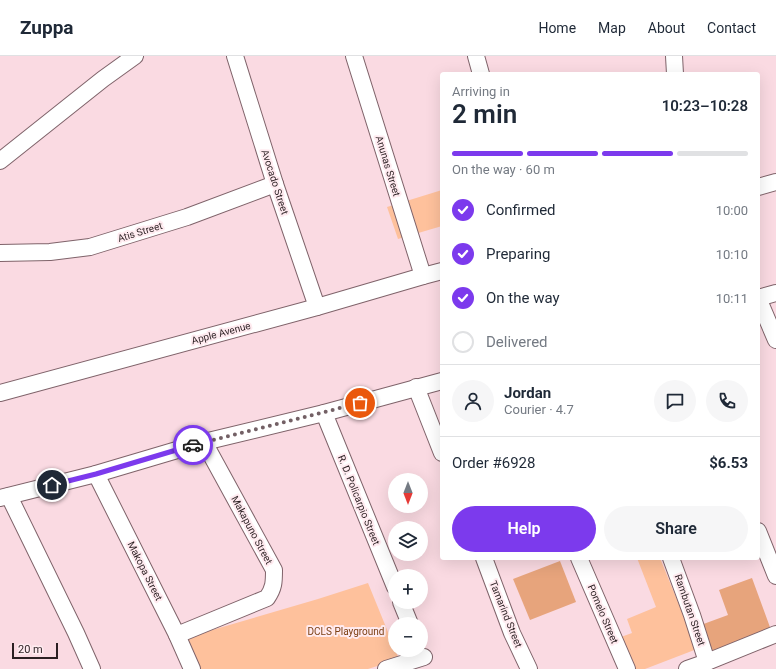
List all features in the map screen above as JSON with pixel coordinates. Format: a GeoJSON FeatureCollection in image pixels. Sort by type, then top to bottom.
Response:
{"type":"FeatureCollection","features":[{"type":"Feature","properties":{"kind":"street"},"geometry":{"type":"LineString","coordinates":[[0,161],[69,105],[135,56]]}},
{"type":"Feature","properties":{"kind":"street","name":"Avocado Street"},"geometry":{"type":"LineString","coordinates":[[235,56],[275,184],[317,307]]}},
{"type":"Feature","properties":{"kind":"street","name":"Anunas Street"},"geometry":{"type":"LineString","coordinates":[[354,56],[423,276]]}},
{"type":"Feature","properties":{"kind":"street"},"geometry":{"type":"LineString","coordinates":[[476,56],[481,72]]}},
{"type":"Feature","properties":{"kind":"street"},"geometry":{"type":"LineString","coordinates":[[674,56],[675,72]]}},
{"type":"Feature","properties":{"kind":"street"},"geometry":{"type":"LineString","coordinates":[[760,186],[776,182]]}},
{"type":"Feature","properties":{"kind":"street","name":"Atis Street"},"geometry":{"type":"LineString","coordinates":[[0,253],[50,252],[90,247],[187,217],[275,184]]}},
{"type":"Feature","properties":{"kind":"street","name":"Apple Avenue"},"geometry":{"type":"LineString","coordinates":[[0,393],[317,307],[440,272]]}},
{"type":"Feature","properties":{"kind":"street"},"geometry":{"type":"LineString","coordinates":[[760,297],[776,293]]}},
{"type":"Feature","properties":{"kind":"street"},"geometry":{"type":"LineString","coordinates":[[760,303],[776,340]]}},
{"type":"Feature","properties":{"kind":"street"},"geometry":{"type":"LineString","coordinates":[[92,669],[76,633],[5,497],[96,474],[204,442],[440,381]]}},
{"type":"Feature","properties":{"kind":"street"},"geometry":{"type":"LineString","coordinates":[[416,387],[440,448]]}},
{"type":"Feature","properties":{"kind":"street","name":"R. D. Policarpio Street"},"geometry":{"type":"LineString","coordinates":[[324,412],[388,570]]}},
{"type":"Feature","properties":{"kind":"street","name":"Makapuno Street"},"geometry":{"type":"LineString","coordinates":[[177,635],[267,598],[272,591],[274,581],[274,570],[204,442]]}},
{"type":"Feature","properties":{"kind":"street","name":"Makopa Street"},"geometry":{"type":"LineString","coordinates":[[96,474],[177,635],[192,669]]}},
{"type":"Feature","properties":{"kind":"street"},"geometry":{"type":"LineString","coordinates":[[760,536],[776,576]]}},
{"type":"Feature","properties":{"kind":"street","name":"Tamarind Street"},"geometry":{"type":"LineString","coordinates":[[485,560],[512,633],[529,669]]}},
{"type":"Feature","properties":{"kind":"street","name":"Pomelo Street"},"geometry":{"type":"LineString","coordinates":[[580,560],[627,669]]}},
{"type":"Feature","properties":{"kind":"street","name":"Rambutan Street"},"geometry":{"type":"LineString","coordinates":[[672,560],[708,662]]}},
{"type":"Feature","properties":{"kind":"street"},"geometry":{"type":"LineString","coordinates":[[687,669],[776,634]]}},
{"type":"Feature","properties":{"kind":"street"},"geometry":{"type":"LineString","coordinates":[[386,669],[424,659]]}},
{"type":"Feature","properties":{"kind":"green space"},"geometry":{"type":"Polygon","coordinates":[[[440,191],[440,227],[398,239],[387,207],[440,191]]]}},
{"type":"Feature","properties":{"kind":"green space"},"geometry":{"type":"Polygon","coordinates":[[[638,560],[661,560],[697,649],[645,669],[634,669],[621,637],[632,633],[627,619],[656,607],[638,560]]]}},
{"type":"Feature","properties":{"kind":"green space","name":"DCLS Playground"},"geometry":{"type":"Polygon","coordinates":[[[368,583],[388,632],[388,657],[398,657],[399,659],[368,669],[183,669],[171,642],[368,583]]]}},
{"type":"Feature","properties":{"kind":"shaded area"},"geometry":{"type":"Polygon","coordinates":[[[560,561],[576,602],[530,620],[513,579],[560,561]]]}},
{"type":"Feature","properties":{"kind":"shaded area"},"geometry":{"type":"Polygon","coordinates":[[[752,578],[771,630],[708,653],[698,626],[728,615],[719,590],[752,578]]]}},
{"type":"Feature","properties":{"kind":"way so far"},"geometry":{"type":"LineString","coordinates":[[193,445],[360,403]]}},
{"type":"Feature","properties":{"kind":"route"},"geometry":{"type":"LineString","coordinates":[[52,485],[96,474],[193,445]]}}]}
